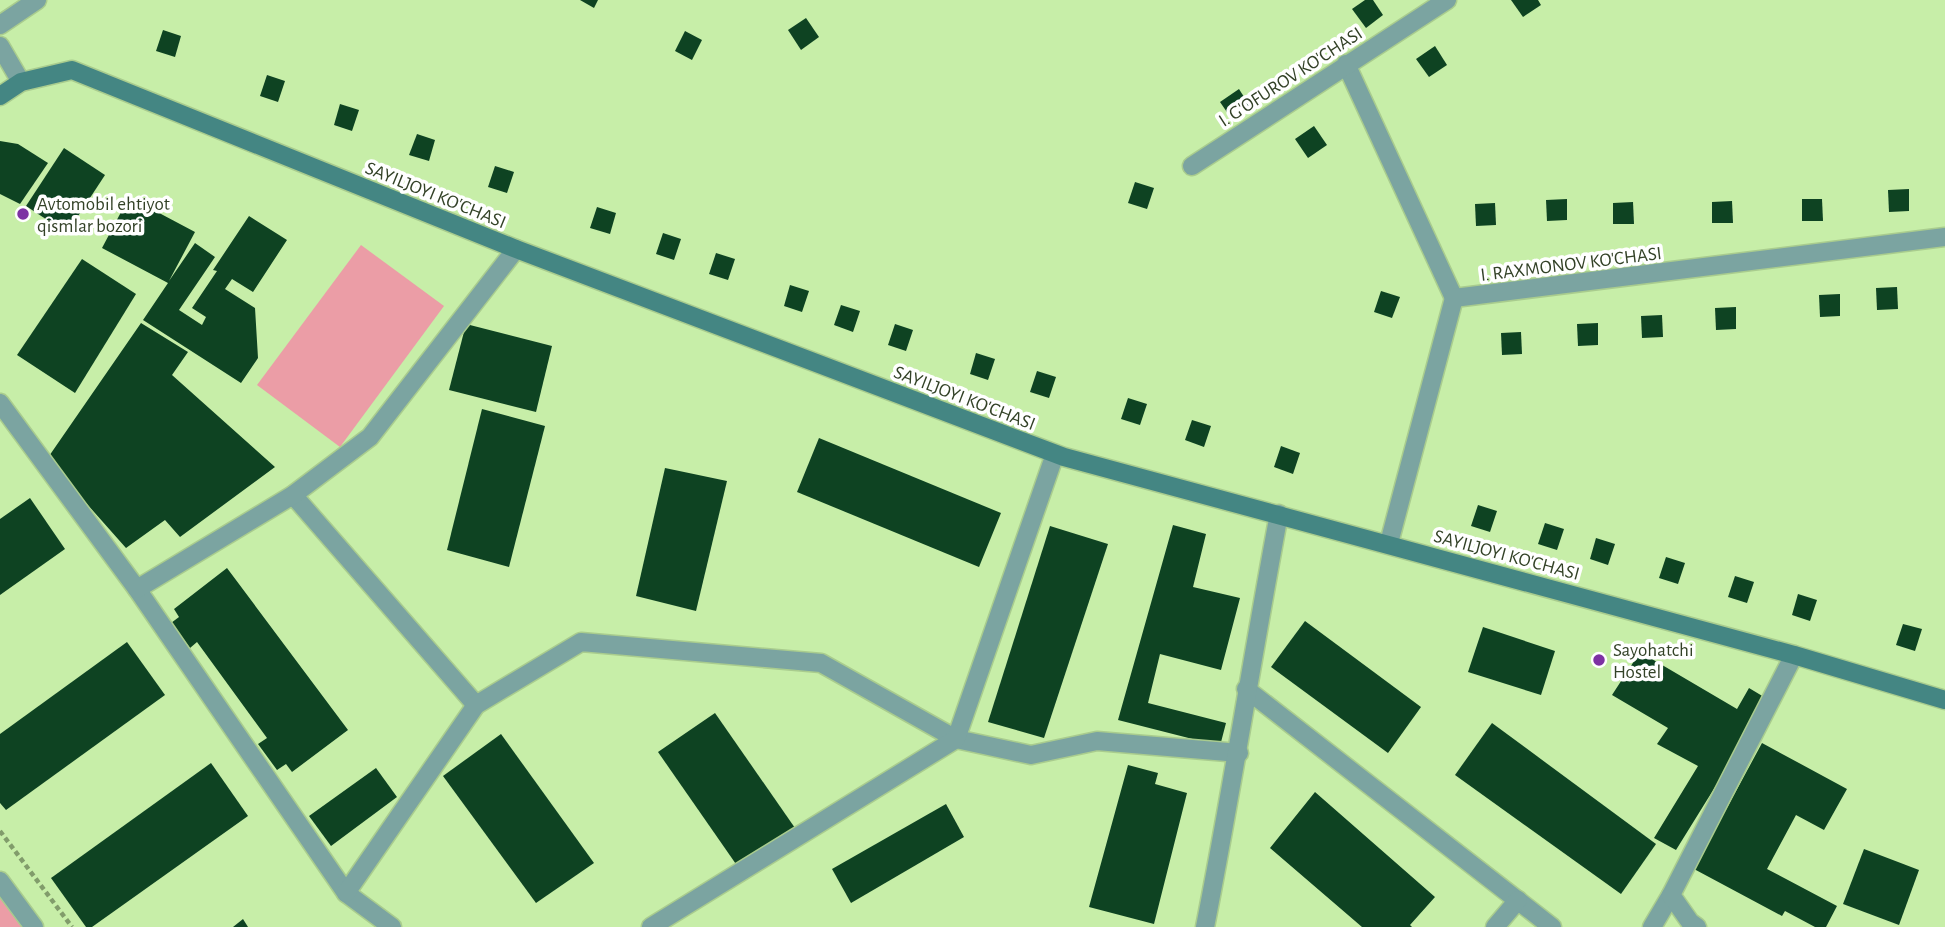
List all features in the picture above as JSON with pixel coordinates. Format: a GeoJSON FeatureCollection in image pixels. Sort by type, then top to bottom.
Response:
{"type":"FeatureCollection","features":[{"type":"Feature","properties":{"kind":"main road","name":"SAYILJOYI KO'CHASI"},"geometry":{"type":"LineString","coordinates":[[0,96],[21,82],[72,70],[516,249],[1055,454],[1389,543],[1794,655],[1945,700]]}},
{"type":"Feature","properties":{"kind":"street"},"geometry":{"type":"LineString","coordinates":[[0,25],[37,0]]}},
{"type":"Feature","properties":{"kind":"street","name":"I. G'OFUROV KO'CHASI"},"geometry":{"type":"LineString","coordinates":[[1192,166],[1447,0]]}},
{"type":"Feature","properties":{"kind":"street"},"geometry":{"type":"LineString","coordinates":[[0,46],[21,82]]}},
{"type":"Feature","properties":{"kind":"street"},"geometry":{"type":"LineString","coordinates":[[1346,64],[1454,298],[1389,543]]}},
{"type":"Feature","properties":{"kind":"street","name":"I. RAXMONOV KO'CHASI"},"geometry":{"type":"LineString","coordinates":[[1454,298],[1945,237]]}},
{"type":"Feature","properties":{"kind":"street"},"geometry":{"type":"LineString","coordinates":[[137,589],[293,495],[370,437],[516,249]]}},
{"type":"Feature","properties":{"kind":"street"},"geometry":{"type":"LineString","coordinates":[[0,402],[137,589],[346,893],[391,927]]}},
{"type":"Feature","properties":{"kind":"street"},"geometry":{"type":"LineString","coordinates":[[651,927],[956,739],[1055,454]]}},
{"type":"Feature","properties":{"kind":"street"},"geometry":{"type":"LineString","coordinates":[[293,495],[476,705]]}},
{"type":"Feature","properties":{"kind":"street"},"geometry":{"type":"LineString","coordinates":[[1205,927],[1239,753],[1246,689],[1279,514]]}},
{"type":"Feature","properties":{"kind":"street"},"geometry":{"type":"LineString","coordinates":[[346,893],[476,705],[581,642],[821,663],[956,739],[1031,755],[1097,741],[1239,753]]}},
{"type":"Feature","properties":{"kind":"street"},"geometry":{"type":"LineString","coordinates":[[1652,927],[1794,655]]}},
{"type":"Feature","properties":{"kind":"street"},"geometry":{"type":"LineString","coordinates":[[1246,689],[1552,927]]}},
{"type":"Feature","properties":{"kind":"street"},"geometry":{"type":"LineString","coordinates":[[0,881],[34,927]]}},
{"type":"Feature","properties":{"kind":"street"},"geometry":{"type":"LineString","coordinates":[[1671,895],[1690,922],[1698,927]]}},
{"type":"Feature","properties":{"kind":"street"},"geometry":{"type":"LineString","coordinates":[[1495,927],[1518,900]]}},
{"type":"Feature","properties":{"kind":"path"},"geometry":{"type":"LineString","coordinates":[[0,831],[72,927]]}},
{"type":"Feature","properties":{"kind":"shaded area"},"geometry":{"type":"Polygon","coordinates":[[[361,245],[444,306],[340,447],[257,385],[361,245]]]}},
{"type":"Feature","properties":{"kind":"shaded area"},"geometry":{"type":"Polygon","coordinates":[[[0,874],[41,927],[0,927],[0,874]]]}},
{"type":"Feature","properties":{"kind":"building"},"geometry":{"type":"Polygon","coordinates":[[[580,0],[598,0],[594,8],[580,0]]]}},
{"type":"Feature","properties":{"kind":"building"},"geometry":{"type":"Polygon","coordinates":[[[1365,0],[1373,0],[1383,15],[1366,28],[1352,9],[1365,0]]]}},
{"type":"Feature","properties":{"kind":"building"},"geometry":{"type":"Polygon","coordinates":[[[1511,0],[1538,0],[1541,5],[1523,17],[1511,0]]]}},
{"type":"Feature","properties":{"kind":"building"},"geometry":{"type":"Polygon","coordinates":[[[806,18],[819,37],[801,50],[788,30],[806,18]]]}},
{"type":"Feature","properties":{"kind":"building"},"geometry":{"type":"Polygon","coordinates":[[[163,30],[181,36],[175,57],[156,51],[163,30]]]}},
{"type":"Feature","properties":{"kind":"building"},"geometry":{"type":"Polygon","coordinates":[[[685,31],[702,40],[692,60],[675,51],[685,31]]]}},
{"type":"Feature","properties":{"kind":"building"},"geometry":{"type":"Polygon","coordinates":[[[1435,46],[1447,65],[1429,77],[1416,59],[1435,46]]]}},
{"type":"Feature","properties":{"kind":"building"},"geometry":{"type":"Polygon","coordinates":[[[267,75],[285,81],[278,102],[260,96],[267,75]]]}},
{"type":"Feature","properties":{"kind":"building"},"geometry":{"type":"Polygon","coordinates":[[[1239,89],[1251,108],[1233,121],[1220,102],[1239,89]]]}},
{"type":"Feature","properties":{"kind":"building"},"geometry":{"type":"Polygon","coordinates":[[[340,104],[359,110],[352,131],[334,125],[340,104]]]}},
{"type":"Feature","properties":{"kind":"building"},"geometry":{"type":"Polygon","coordinates":[[[1314,126],[1327,145],[1308,158],[1295,139],[1314,126]]]}},
{"type":"Feature","properties":{"kind":"building"},"geometry":{"type":"Polygon","coordinates":[[[417,134],[435,140],[429,161],[409,155],[417,134]]]}},
{"type":"Feature","properties":{"kind":"building"},"geometry":{"type":"Polygon","coordinates":[[[0,141],[18,144],[48,163],[20,204],[0,194],[0,141]]]}},
{"type":"Feature","properties":{"kind":"building"},"geometry":{"type":"Polygon","coordinates":[[[64,148],[105,175],[67,233],[26,206],[64,148]]]}},
{"type":"Feature","properties":{"kind":"building"},"geometry":{"type":"Polygon","coordinates":[[[495,166],[514,172],[507,193],[488,187],[495,166]]]}},
{"type":"Feature","properties":{"kind":"building"},"geometry":{"type":"Polygon","coordinates":[[[1135,182],[1154,188],[1147,209],[1128,203],[1135,182]]]}},
{"type":"Feature","properties":{"kind":"building"},"geometry":{"type":"Polygon","coordinates":[[[1909,189],[1909,211],[1889,212],[1888,190],[1909,189]]]}},
{"type":"Feature","properties":{"kind":"building"},"geometry":{"type":"Polygon","coordinates":[[[129,197],[195,232],[169,281],[195,243],[215,257],[179,310],[202,325],[206,317],[192,308],[217,271],[213,270],[249,216],[287,240],[253,292],[232,279],[225,289],[255,308],[258,358],[241,383],[143,320],[168,283],[102,248],[129,197]]]}},
{"type":"Feature","properties":{"kind":"building"},"geometry":{"type":"Polygon","coordinates":[[[1567,199],[1567,220],[1547,221],[1546,200],[1567,199]]]}},
{"type":"Feature","properties":{"kind":"building"},"geometry":{"type":"Polygon","coordinates":[[[1802,199],[1822,199],[1823,221],[1802,221],[1802,199]]]}},
{"type":"Feature","properties":{"kind":"building"},"geometry":{"type":"Polygon","coordinates":[[[1732,201],[1733,223],[1712,223],[1712,202],[1732,201]]]}},
{"type":"Feature","properties":{"kind":"building"},"geometry":{"type":"Polygon","coordinates":[[[1633,202],[1634,224],[1613,224],[1613,203],[1633,202]]]}},
{"type":"Feature","properties":{"kind":"building"},"geometry":{"type":"Polygon","coordinates":[[[1495,203],[1496,225],[1476,226],[1475,204],[1495,203]]]}},
{"type":"Feature","properties":{"kind":"building"},"geometry":{"type":"Polygon","coordinates":[[[597,207],[616,213],[610,234],[590,228],[597,207]]]}},
{"type":"Feature","properties":{"kind":"building"},"geometry":{"type":"Polygon","coordinates":[[[663,233],[681,239],[674,260],[656,254],[663,233]]]}},
{"type":"Feature","properties":{"kind":"building"},"geometry":{"type":"Polygon","coordinates":[[[716,253],[735,259],[728,280],[709,274],[716,253]]]}},
{"type":"Feature","properties":{"kind":"building"},"geometry":{"type":"Polygon","coordinates":[[[82,259],[136,294],[75,393],[17,355],[82,259]]]}},
{"type":"Feature","properties":{"kind":"building"},"geometry":{"type":"Polygon","coordinates":[[[790,285],[809,291],[802,312],[784,306],[790,285]]]}},
{"type":"Feature","properties":{"kind":"building"},"geometry":{"type":"Polygon","coordinates":[[[1897,287],[1898,309],[1877,310],[1876,288],[1897,287]]]}},
{"type":"Feature","properties":{"kind":"building"},"geometry":{"type":"Polygon","coordinates":[[[1381,291],[1400,297],[1392,318],[1374,312],[1381,291]]]}},
{"type":"Feature","properties":{"kind":"building"},"geometry":{"type":"Polygon","coordinates":[[[1840,294],[1840,316],[1820,317],[1819,295],[1840,294]]]}},
{"type":"Feature","properties":{"kind":"building"},"geometry":{"type":"Polygon","coordinates":[[[841,305],[860,311],[853,332],[834,325],[841,305]]]}},
{"type":"Feature","properties":{"kind":"building"},"geometry":{"type":"Polygon","coordinates":[[[1736,307],[1736,329],[1716,330],[1715,308],[1736,307]]]}},
{"type":"Feature","properties":{"kind":"building"},"geometry":{"type":"Polygon","coordinates":[[[1662,315],[1663,337],[1642,338],[1641,316],[1662,315]]]}},
{"type":"Feature","properties":{"kind":"building"},"geometry":{"type":"Polygon","coordinates":[[[141,323],[188,352],[172,375],[275,467],[180,537],[165,520],[126,548],[47,459],[141,323]]]}},
{"type":"Feature","properties":{"kind":"building"},"geometry":{"type":"Polygon","coordinates":[[[1598,323],[1598,345],[1578,346],[1577,324],[1598,323]]]}},
{"type":"Feature","properties":{"kind":"building"},"geometry":{"type":"Polygon","coordinates":[[[466,324],[552,346],[536,412],[449,390],[466,324]]]}},
{"type":"Feature","properties":{"kind":"building"},"geometry":{"type":"Polygon","coordinates":[[[895,324],[913,330],[906,351],[888,345],[895,324]]]}},
{"type":"Feature","properties":{"kind":"building"},"geometry":{"type":"Polygon","coordinates":[[[1521,332],[1522,354],[1502,355],[1501,333],[1521,332]]]}},
{"type":"Feature","properties":{"kind":"building"},"geometry":{"type":"Polygon","coordinates":[[[976,353],[995,359],[988,380],[970,374],[976,353]]]}},
{"type":"Feature","properties":{"kind":"building"},"geometry":{"type":"Polygon","coordinates":[[[1037,371],[1056,377],[1049,398],[1030,392],[1037,371]]]}},
{"type":"Feature","properties":{"kind":"building"},"geometry":{"type":"Polygon","coordinates":[[[1128,398],[1147,404],[1140,425],[1121,419],[1128,398]]]}},
{"type":"Feature","properties":{"kind":"building"},"geometry":{"type":"Polygon","coordinates":[[[482,409],[545,426],[509,567],[447,550],[482,409]]]}},
{"type":"Feature","properties":{"kind":"building"},"geometry":{"type":"Polygon","coordinates":[[[1192,420],[1211,426],[1204,447],[1185,440],[1192,420]]]}},
{"type":"Feature","properties":{"kind":"building"},"geometry":{"type":"Polygon","coordinates":[[[819,438],[1001,513],[979,567],[797,492],[819,438]]]}},
{"type":"Feature","properties":{"kind":"building"},"geometry":{"type":"Polygon","coordinates":[[[1281,446],[1300,453],[1293,474],[1274,467],[1281,446]]]}},
{"type":"Feature","properties":{"kind":"building"},"geometry":{"type":"Polygon","coordinates":[[[665,468],[727,481],[696,611],[636,596],[665,468]]]}},
{"type":"Feature","properties":{"kind":"building"},"geometry":{"type":"Polygon","coordinates":[[[30,498],[65,549],[0,595],[0,519],[30,498]]]}},
{"type":"Feature","properties":{"kind":"building"},"geometry":{"type":"Polygon","coordinates":[[[1478,505],[1497,511],[1490,532],[1471,526],[1478,505]]]}},
{"type":"Feature","properties":{"kind":"building"},"geometry":{"type":"Polygon","coordinates":[[[1545,523],[1564,529],[1557,550],[1538,544],[1545,523]]]}},
{"type":"Feature","properties":{"kind":"building"},"geometry":{"type":"Polygon","coordinates":[[[1173,525],[1206,534],[1193,587],[1240,598],[1221,670],[1160,654],[1148,703],[1226,723],[1220,746],[1118,720],[1173,525]]]}},
{"type":"Feature","properties":{"kind":"building"},"geometry":{"type":"Polygon","coordinates":[[[1050,526],[1108,544],[1044,738],[988,722],[1050,526]]]}},
{"type":"Feature","properties":{"kind":"building"},"geometry":{"type":"Polygon","coordinates":[[[1596,538],[1615,544],[1608,565],[1590,559],[1596,538]]]}},
{"type":"Feature","properties":{"kind":"building"},"geometry":{"type":"Polygon","coordinates":[[[1666,557],[1685,563],[1678,584],[1659,578],[1666,557]]]}},
{"type":"Feature","properties":{"kind":"building"},"geometry":{"type":"Polygon","coordinates":[[[227,568],[348,730],[292,772],[286,764],[277,770],[258,744],[267,738],[197,642],[190,648],[171,623],[179,617],[174,609],[227,568]]]}},
{"type":"Feature","properties":{"kind":"building"},"geometry":{"type":"Polygon","coordinates":[[[1735,576],[1754,582],[1747,603],[1728,597],[1735,576]]]}},
{"type":"Feature","properties":{"kind":"building"},"geometry":{"type":"Polygon","coordinates":[[[1798,594],[1817,600],[1810,621],[1792,615],[1798,594]]]}},
{"type":"Feature","properties":{"kind":"building"},"geometry":{"type":"Polygon","coordinates":[[[1305,621],[1421,707],[1388,753],[1271,667],[1305,621]]]}},
{"type":"Feature","properties":{"kind":"building"},"geometry":{"type":"Polygon","coordinates":[[[1903,624],[1922,629],[1915,651],[1896,645],[1903,624]]]}},
{"type":"Feature","properties":{"kind":"building"},"geometry":{"type":"Polygon","coordinates":[[[1483,627],[1555,651],[1541,695],[1468,672],[1483,627]]]}},
{"type":"Feature","properties":{"kind":"building"},"geometry":{"type":"Polygon","coordinates":[[[127,642],[165,695],[6,810],[0,803],[0,734],[127,642]]]}},
{"type":"Feature","properties":{"kind":"building"},"geometry":{"type":"Polygon","coordinates":[[[1640,652],[1737,709],[1749,688],[1769,700],[1676,850],[1654,838],[1698,766],[1657,744],[1668,728],[1612,695],[1640,652]]]}},
{"type":"Feature","properties":{"kind":"building"},"geometry":{"type":"Polygon","coordinates":[[[715,713],[795,828],[738,867],[658,752],[715,713]]]}},
{"type":"Feature","properties":{"kind":"building"},"geometry":{"type":"Polygon","coordinates":[[[1492,723],[1656,844],[1621,894],[1455,775],[1492,723]]]}},
{"type":"Feature","properties":{"kind":"building"},"geometry":{"type":"Polygon","coordinates":[[[501,734],[594,863],[536,903],[443,776],[501,734]]]}},
{"type":"Feature","properties":{"kind":"building"},"geometry":{"type":"Polygon","coordinates":[[[1762,743],[1847,789],[1824,830],[1796,815],[1767,869],[1837,906],[1826,927],[1815,927],[1785,911],[1782,916],[1694,869],[1762,743]]]}},
{"type":"Feature","properties":{"kind":"building"},"geometry":{"type":"Polygon","coordinates":[[[211,763],[248,816],[92,927],[86,927],[51,878],[211,763]]]}},
{"type":"Feature","properties":{"kind":"building"},"geometry":{"type":"Polygon","coordinates":[[[1128,765],[1158,773],[1155,784],[1187,793],[1154,924],[1089,907],[1128,765]]]}},
{"type":"Feature","properties":{"kind":"building"},"geometry":{"type":"Polygon","coordinates":[[[376,768],[397,797],[331,846],[309,816],[376,768]]]}},
{"type":"Feature","properties":{"kind":"building"},"geometry":{"type":"Polygon","coordinates":[[[1315,792],[1435,897],[1410,925],[1412,927],[1362,927],[1270,848],[1315,792]]]}},
{"type":"Feature","properties":{"kind":"building"},"geometry":{"type":"Polygon","coordinates":[[[946,804],[964,837],[851,903],[832,869],[946,804]]]}},
{"type":"Feature","properties":{"kind":"building"},"geometry":{"type":"Polygon","coordinates":[[[1864,849],[1919,870],[1899,925],[1843,904],[1864,849]]]}},
{"type":"Feature","properties":{"kind":"building"},"geometry":{"type":"Polygon","coordinates":[[[243,919],[248,927],[233,927],[243,919]]]}},
{"type":"Feature","properties":{"kind":"place","name":"Avtomobil ehtiyot qismlar bozori"},"geometry":{"type":"Point","coordinates":[23,214]}},
{"type":"Feature","properties":{"kind":"place","name":"Sayohatchi Hostel"},"geometry":{"type":"Point","coordinates":[1599,660]}}]}
